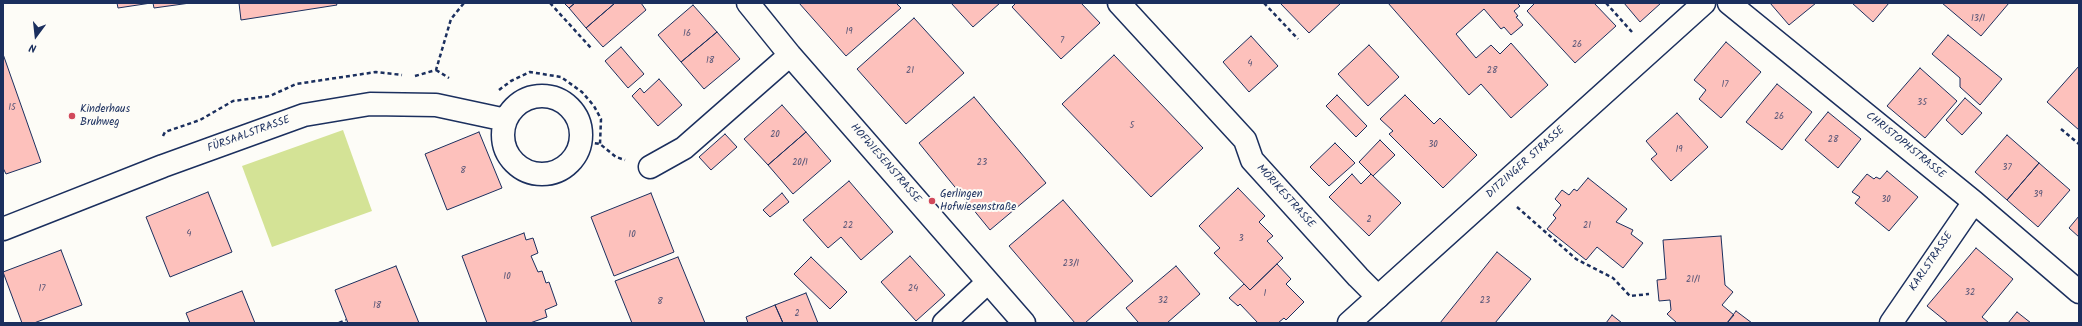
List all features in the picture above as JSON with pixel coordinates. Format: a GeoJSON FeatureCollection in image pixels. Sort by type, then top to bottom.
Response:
{"type":"FeatureCollection","features":[{"type":"Feature","properties":{"kind":"street","name":"HOFWIESENSTRASSE"},"geometry":{"type":"LineString","coordinates":[[748,3],[790,55],[1024,323]]}},
{"type":"Feature","properties":{"kind":"street","name":"MÖRIKESTRASSE"},"geometry":{"type":"LineString","coordinates":[[1119,3],[1245,140],[1252,160],[1378,297]]}},
{"type":"Feature","properties":{"kind":"street","name":"DITZINGER STRASSE"},"geometry":{"type":"LineString","coordinates":[[1349,323],[1704,3]]}},
{"type":"Feature","properties":{"kind":"street","name":"CHRISTOPHSTRASSE"},"geometry":{"type":"LineString","coordinates":[[1729,3],[1974,202],[2079,292]]}},
{"type":"Feature","properties":{"kind":"street"},"geometry":{"type":"LineString","coordinates":[[650,167],[684,148],[790,55]]}},
{"type":"Feature","properties":{"kind":"street"},"geometry":{"type":"LineString","coordinates":[[534,96],[553,97],[570,106],[591,143],[572,161],[554,173],[532,173],[513,161],[504,142],[506,120],[517,105],[534,96]]}},
{"type":"Feature","properties":{"kind":"street","name":"FÜRSAALSTRASSE"},"geometry":{"type":"LineString","coordinates":[[3,229],[163,166],[304,115],[370,104],[436,105],[506,120]]}},
{"type":"Feature","properties":{"kind":"street","name":"KARLSTRASSE"},"geometry":{"type":"LineString","coordinates":[[1891,323],[1974,202]]}},
{"type":"Feature","properties":{"kind":"street"},"geometry":{"type":"LineString","coordinates":[[944,323],[988,282]]}},
{"type":"Feature","properties":{"kind":"path"},"geometry":{"type":"LineString","coordinates":[[550,3],[590,48]]}},
{"type":"Feature","properties":{"kind":"path"},"geometry":{"type":"LineString","coordinates":[[1264,3],[1298,39]]}},
{"type":"Feature","properties":{"kind":"path"},"geometry":{"type":"LineString","coordinates":[[1606,3],[1650,51]]}},
{"type":"Feature","properties":{"kind":"path"},"geometry":{"type":"LineString","coordinates":[[436,70],[454,81]]}},
{"type":"Feature","properties":{"kind":"path"},"geometry":{"type":"LineString","coordinates":[[498,91],[511,81],[530,72],[561,77],[582,92],[594,106],[601,119],[591,143],[616,158],[650,167]]}},
{"type":"Feature","properties":{"kind":"path"},"geometry":{"type":"LineString","coordinates":[[2061,129],[2079,144]]}},
{"type":"Feature","properties":{"kind":"path"},"geometry":{"type":"LineString","coordinates":[[1497,190],[1576,259],[1613,278],[1630,296],[1649,294]]}},
{"type":"Feature","properties":{"kind":"path"},"geometry":{"type":"LineString","coordinates":[[339,323],[346,320]]}},
{"type":"Feature","properties":{"kind":"green space"},"geometry":{"type":"Polygon","coordinates":[[[343,130],[372,211],[272,247],[242,166],[343,130]]]}},
{"type":"Feature","properties":{"kind":"building"},"geometry":{"type":"Polygon","coordinates":[[[117,3],[151,3],[118,8],[117,3]]]}},
{"type":"Feature","properties":{"kind":"building"},"geometry":{"type":"Polygon","coordinates":[[[153,3],[190,3],[154,8],[153,3]]]}},
{"type":"Feature","properties":{"kind":"building"},"geometry":{"type":"Polygon","coordinates":[[[239,3],[336,3],[337,5],[241,20],[239,3]]]}},
{"type":"Feature","properties":{"kind":"building"},"geometry":{"type":"Polygon","coordinates":[[[564,3],[575,3],[569,8],[564,3]]]}},
{"type":"Feature","properties":{"kind":"building"},"geometry":{"type":"Polygon","coordinates":[[[575,3],[615,3],[586,28],[569,8],[575,3]]]}},
{"type":"Feature","properties":{"kind":"building"},"geometry":{"type":"Polygon","coordinates":[[[615,3],[641,3],[646,10],[603,47],[586,28],[615,3]]]}},
{"type":"Feature","properties":{"kind":"building"},"geometry":{"type":"Polygon","coordinates":[[[799,3],[896,3],[901,8],[846,56],[799,3]]]}},
{"type":"Feature","properties":{"kind":"building"},"geometry":{"type":"Polygon","coordinates":[[[951,3],[1000,3],[973,27],[951,3]]]}},
{"type":"Feature","properties":{"kind":"building"},"geometry":{"type":"Polygon","coordinates":[[[1016,3],[1081,3],[1100,23],[1061,59],[1012,7],[1016,3]]]}},
{"type":"Feature","properties":{"kind":"building"},"geometry":{"type":"Polygon","coordinates":[[[1280,3],[1341,3],[1309,33],[1280,3]]]}},
{"type":"Feature","properties":{"kind":"building"},"geometry":{"type":"Polygon","coordinates":[[[1388,3],[1517,3],[1520,6],[1514,11],[1518,16],[1516,17],[1523,25],[1511,35],[1504,27],[1501,29],[1484,9],[1456,34],[1476,58],[1491,45],[1500,54],[1511,43],[1548,85],[1511,118],[1481,84],[1469,95],[1388,3]]]}},
{"type":"Feature","properties":{"kind":"building"},"geometry":{"type":"Polygon","coordinates":[[[1535,3],[1594,3],[1616,26],[1575,63],[1527,11],[1535,3]]]}},
{"type":"Feature","properties":{"kind":"building"},"geometry":{"type":"Polygon","coordinates":[[[1624,3],[1661,3],[1640,22],[1624,3]]]}},
{"type":"Feature","properties":{"kind":"building"},"geometry":{"type":"Polygon","coordinates":[[[1770,3],[1816,3],[1789,25],[1770,3]]]}},
{"type":"Feature","properties":{"kind":"building"},"geometry":{"type":"Polygon","coordinates":[[[1852,3],[1889,3],[1873,22],[1852,3]]]}},
{"type":"Feature","properties":{"kind":"building"},"geometry":{"type":"Polygon","coordinates":[[[1942,3],[2009,3],[1981,36],[1942,3]]]}},
{"type":"Feature","properties":{"kind":"building"},"geometry":{"type":"Polygon","coordinates":[[[693,5],[717,32],[681,62],[658,35],[693,5]]]}},
{"type":"Feature","properties":{"kind":"building"},"geometry":{"type":"Polygon","coordinates":[[[914,18],[964,73],[906,124],[857,69],[914,18]]]}},
{"type":"Feature","properties":{"kind":"building"},"geometry":{"type":"Polygon","coordinates":[[[717,32],[740,59],[704,89],[681,62],[717,32]]]}},
{"type":"Feature","properties":{"kind":"building"},"geometry":{"type":"Polygon","coordinates":[[[1948,35],[2002,79],[1980,105],[1960,87],[1960,78],[1932,54],[1948,35]]]}},
{"type":"Feature","properties":{"kind":"building"},"geometry":{"type":"Polygon","coordinates":[[[1251,36],[1278,66],[1249,92],[1223,62],[1251,36]]]}},
{"type":"Feature","properties":{"kind":"building"},"geometry":{"type":"Polygon","coordinates":[[[1726,42],[1761,72],[1721,118],[1699,99],[1706,90],[1694,80],[1726,42]]]}},
{"type":"Feature","properties":{"kind":"building"},"geometry":{"type":"Polygon","coordinates":[[[1369,45],[1399,77],[1368,106],[1338,74],[1369,45]]]}},
{"type":"Feature","properties":{"kind":"building"},"geometry":{"type":"Polygon","coordinates":[[[621,47],[644,74],[628,88],[605,61],[621,47]]]}},
{"type":"Feature","properties":{"kind":"building"},"geometry":{"type":"Polygon","coordinates":[[[3,54],[41,162],[6,174],[3,168],[3,54]]]}},
{"type":"Feature","properties":{"kind":"building"},"geometry":{"type":"Polygon","coordinates":[[[1114,55],[1203,148],[1151,197],[1062,104],[1114,55]]]}},
{"type":"Feature","properties":{"kind":"building"},"geometry":{"type":"Polygon","coordinates":[[[2079,66],[2079,130],[2047,102],[2079,66]]]}},
{"type":"Feature","properties":{"kind":"building"},"geometry":{"type":"Polygon","coordinates":[[[1920,68],[1957,101],[1925,138],[1887,106],[1920,68]]]}},
{"type":"Feature","properties":{"kind":"building"},"geometry":{"type":"Polygon","coordinates":[[[659,79],[682,105],[658,126],[632,96],[640,88],[644,93],[659,79]]]}},
{"type":"Feature","properties":{"kind":"building"},"geometry":{"type":"Polygon","coordinates":[[[1777,84],[1812,112],[1782,150],[1746,122],[1777,84]]]}},
{"type":"Feature","properties":{"kind":"building"},"geometry":{"type":"Polygon","coordinates":[[[1337,95],[1367,126],[1356,137],[1326,106],[1337,95]]]}},
{"type":"Feature","properties":{"kind":"building"},"geometry":{"type":"Polygon","coordinates":[[[1405,95],[1434,124],[1440,118],[1477,155],[1443,188],[1389,134],[1393,131],[1380,119],[1405,95]]]}},
{"type":"Feature","properties":{"kind":"building"},"geometry":{"type":"Polygon","coordinates":[[[974,97],[1046,183],[990,230],[919,143],[974,97]]]}},
{"type":"Feature","properties":{"kind":"building"},"geometry":{"type":"Polygon","coordinates":[[[1965,98],[1982,113],[1962,135],[1946,120],[1965,98]]]}},
{"type":"Feature","properties":{"kind":"building"},"geometry":{"type":"Polygon","coordinates":[[[782,105],[806,132],[768,165],[744,139],[782,105]]]}},
{"type":"Feature","properties":{"kind":"building"},"geometry":{"type":"Polygon","coordinates":[[[1828,112],[1861,139],[1838,168],[1805,140],[1828,112]]]}},
{"type":"Feature","properties":{"kind":"building"},"geometry":{"type":"Polygon","coordinates":[[[1677,113],[1708,147],[1671,181],[1651,159],[1657,154],[1646,141],[1677,113]]]}},
{"type":"Feature","properties":{"kind":"building"},"geometry":{"type":"Polygon","coordinates":[[[479,132],[502,188],[447,210],[425,154],[479,132]]]}},
{"type":"Feature","properties":{"kind":"building"},"geometry":{"type":"Polygon","coordinates":[[[806,132],[831,161],[793,194],[768,165],[806,132]]]}},
{"type":"Feature","properties":{"kind":"building"},"geometry":{"type":"Polygon","coordinates":[[[725,134],[737,147],[711,170],[699,157],[725,134]]]}},
{"type":"Feature","properties":{"kind":"building"},"geometry":{"type":"Polygon","coordinates":[[[2007,135],[2039,163],[2007,200],[1975,172],[2007,135]]]}},
{"type":"Feature","properties":{"kind":"building"},"geometry":{"type":"Polygon","coordinates":[[[1380,140],[1395,155],[1373,176],[1359,162],[1380,140]]]}},
{"type":"Feature","properties":{"kind":"building"},"geometry":{"type":"Polygon","coordinates":[[[1335,143],[1355,163],[1329,186],[1310,167],[1335,143]]]}},
{"type":"Feature","properties":{"kind":"building"},"geometry":{"type":"Polygon","coordinates":[[[2039,163],[2070,190],[2038,227],[2007,200],[2039,163]]]}},
{"type":"Feature","properties":{"kind":"building"},"geometry":{"type":"Polygon","coordinates":[[[1887,171],[1918,197],[1889,231],[1855,203],[1860,197],[1852,192],[1867,174],[1874,179],[1876,177],[1880,179],[1887,171]]]}},
{"type":"Feature","properties":{"kind":"building"},"geometry":{"type":"Polygon","coordinates":[[[1352,174],[1361,184],[1371,174],[1401,203],[1369,236],[1329,197],[1352,174]]]}},
{"type":"Feature","properties":{"kind":"building"},"geometry":{"type":"Polygon","coordinates":[[[1588,178],[1627,209],[1616,222],[1633,230],[1631,234],[1643,243],[1623,268],[1597,247],[1586,260],[1547,229],[1556,218],[1553,215],[1561,205],[1555,199],[1562,190],[1569,195],[1574,189],[1577,191],[1588,178]]]}},
{"type":"Feature","properties":{"kind":"building"},"geometry":{"type":"Polygon","coordinates":[[[849,181],[893,232],[861,260],[841,237],[828,248],[803,220],[849,181]]]}},
{"type":"Feature","properties":{"kind":"building"},"geometry":{"type":"Polygon","coordinates":[[[1238,188],[1265,216],[1259,222],[1273,236],[1267,241],[1283,258],[1250,290],[1214,253],[1220,248],[1199,226],[1238,188]]]}},
{"type":"Feature","properties":{"kind":"building"},"geometry":{"type":"Polygon","coordinates":[[[208,192],[232,252],[170,277],[146,217],[208,192]]]}},
{"type":"Feature","properties":{"kind":"building"},"geometry":{"type":"Polygon","coordinates":[[[651,193],[674,252],[614,276],[591,217],[651,193]]]}},
{"type":"Feature","properties":{"kind":"building"},"geometry":{"type":"Polygon","coordinates":[[[782,193],[789,202],[770,217],[763,210],[782,193]]]}},
{"type":"Feature","properties":{"kind":"building"},"geometry":{"type":"Polygon","coordinates":[[[1063,200],[1133,281],[1085,323],[1075,323],[1009,246],[1063,200]]]}},
{"type":"Feature","properties":{"kind":"building"},"geometry":{"type":"Polygon","coordinates":[[[2079,216],[2079,237],[2069,228],[2079,216]]]}},
{"type":"Feature","properties":{"kind":"building"},"geometry":{"type":"Polygon","coordinates":[[[524,233],[526,240],[533,238],[538,253],[531,256],[538,272],[542,271],[546,283],[549,282],[557,305],[545,310],[547,317],[530,323],[487,323],[462,256],[524,233]]]}},
{"type":"Feature","properties":{"kind":"building"},"geometry":{"type":"Polygon","coordinates":[[[1721,236],[1725,285],[1733,292],[1722,305],[1734,315],[1727,323],[1677,323],[1667,314],[1671,310],[1670,300],[1659,301],[1657,280],[1666,279],[1663,240],[1721,236]]]}},
{"type":"Feature","properties":{"kind":"building"},"geometry":{"type":"Polygon","coordinates":[[[1976,248],[2013,279],[1982,317],[1989,323],[1948,323],[1927,306],[1976,248]]]}},
{"type":"Feature","properties":{"kind":"building"},"geometry":{"type":"Polygon","coordinates":[[[61,250],[82,305],[34,323],[22,323],[3,272],[61,250]]]}},
{"type":"Feature","properties":{"kind":"building"},"geometry":{"type":"Polygon","coordinates":[[[1497,252],[1531,279],[1495,323],[1440,323],[1497,252]]]}},
{"type":"Feature","properties":{"kind":"building"},"geometry":{"type":"Polygon","coordinates":[[[910,256],[945,295],[916,321],[881,282],[910,256]]]}},
{"type":"Feature","properties":{"kind":"building"},"geometry":{"type":"Polygon","coordinates":[[[678,257],[705,323],[632,323],[615,281],[678,257]]]}},
{"type":"Feature","properties":{"kind":"building"},"geometry":{"type":"Polygon","coordinates":[[[811,257],[847,292],[830,309],[794,274],[811,257]]]}},
{"type":"Feature","properties":{"kind":"building"},"geometry":{"type":"Polygon","coordinates":[[[1277,264],[1291,279],[1286,284],[1304,302],[1286,320],[1284,318],[1278,323],[1258,323],[1240,304],[1238,306],[1229,298],[1244,284],[1250,290],[1277,264]]]}},
{"type":"Feature","properties":{"kind":"building"},"geometry":{"type":"Polygon","coordinates":[[[396,266],[419,323],[348,323],[335,290],[396,266]]]}},
{"type":"Feature","properties":{"kind":"building"},"geometry":{"type":"Polygon","coordinates":[[[1176,266],[1200,294],[1167,323],[1137,323],[1138,322],[1126,308],[1176,266]]]}},
{"type":"Feature","properties":{"kind":"building"},"geometry":{"type":"Polygon","coordinates":[[[242,291],[255,323],[190,323],[186,313],[242,291]]]}},
{"type":"Feature","properties":{"kind":"building"},"geometry":{"type":"Polygon","coordinates":[[[806,293],[818,323],[783,323],[775,305],[806,293]]]}},
{"type":"Feature","properties":{"kind":"building"},"geometry":{"type":"Polygon","coordinates":[[[775,305],[783,323],[748,323],[746,317],[775,305]]]}},
{"type":"Feature","properties":{"kind":"building"},"geometry":{"type":"Polygon","coordinates":[[[1736,311],[1752,323],[1727,323],[1736,311]]]}},
{"type":"Feature","properties":{"kind":"building"},"geometry":{"type":"Polygon","coordinates":[[[2017,312],[2031,323],[2008,323],[2017,312]]]}},
{"type":"Feature","properties":{"kind":"building"},"geometry":{"type":"Polygon","coordinates":[[[1612,315],[1622,323],[1606,323],[1612,315]]]}},
{"type":"Feature","properties":{"kind":"place","name":"Kinderhaus Bruhweg"},"geometry":{"type":"Point","coordinates":[72,116]}},
{"type":"Feature","properties":{"kind":"place","name":"Gerlingen Hofwiesenstraße"},"geometry":{"type":"Point","coordinates":[932,201]}}]}
